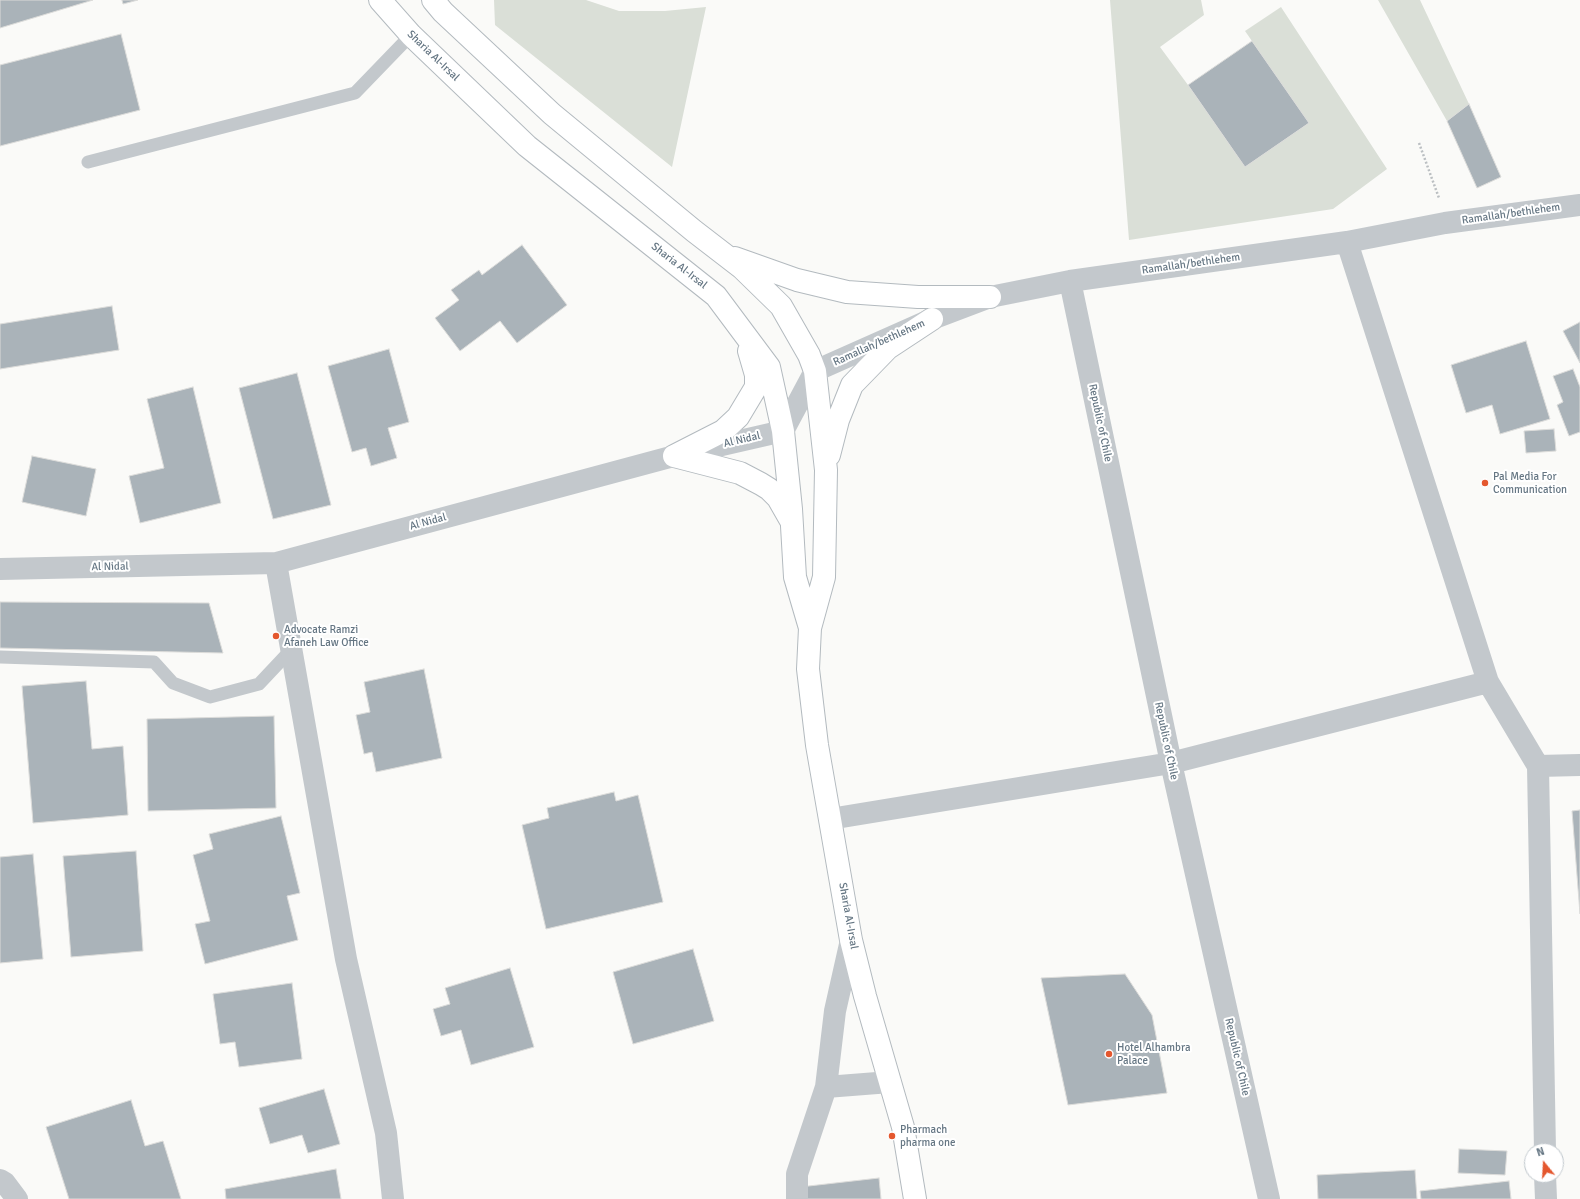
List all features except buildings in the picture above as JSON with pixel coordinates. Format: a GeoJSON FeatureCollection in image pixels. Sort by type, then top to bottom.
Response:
{"type":"FeatureCollection","features":[{"type":"Feature","properties":{"kind":"main road","name":"Sharia Al-Irsal"},"geometry":{"type":"LineString","coordinates":[[380,0],[410,35],[527,146],[716,296],[743,330],[769,367],[783,431],[795,577],[810,628]]}},
{"type":"Feature","properties":{"kind":"main road","name":"Sharia Al-Irsal"},"geometry":{"type":"LineString","coordinates":[[441,4],[552,114],[742,268],[781,306],[809,356],[815,371],[826,470],[824,577],[810,628],[808,669],[817,745],[851,940],[865,996],[902,1127],[915,1199]]}},
{"type":"Feature","properties":{"kind":"main road"},"geometry":{"type":"LineString","coordinates":[[724,254],[797,280],[847,292],[918,297],[990,297]]}},
{"type":"Feature","properties":{"kind":"main road"},"geometry":{"type":"LineString","coordinates":[[826,470],[838,420],[852,385],[888,348],[932,318]]}},
{"type":"Feature","properties":{"kind":"main road"},"geometry":{"type":"LineString","coordinates":[[674,456],[727,428],[746,406],[756,387],[756,375],[743,330]]}},
{"type":"Feature","properties":{"kind":"main road"},"geometry":{"type":"LineString","coordinates":[[674,456],[740,473],[761,484],[769,489],[778,498],[791,521]]}},
{"type":"Feature","properties":{"kind":"street","name":"Ramallah/bethlehem"},"geometry":{"type":"LineString","coordinates":[[815,371],[932,318],[990,297],[1070,281],[1347,242],[1446,223],[1580,205]]}},
{"type":"Feature","properties":{"kind":"street"},"geometry":{"type":"LineString","coordinates":[[1347,242],[1488,682],[1538,766],[1545,1143]]}},
{"type":"Feature","properties":{"kind":"street","name":"Republic of Chile"},"geometry":{"type":"LineString","coordinates":[[1070,281],[1171,763],[1270,1199]]}},
{"type":"Feature","properties":{"kind":"street"},"geometry":{"type":"LineString","coordinates":[[783,431],[815,371]]}},
{"type":"Feature","properties":{"kind":"street","name":"Al Nidal"},"geometry":{"type":"LineString","coordinates":[[0,569],[276,563],[674,456],[783,431]]}},
{"type":"Feature","properties":{"kind":"street"},"geometry":{"type":"LineString","coordinates":[[276,563],[346,959],[386,1133],[393,1199]]}},
{"type":"Feature","properties":{"kind":"street"},"geometry":{"type":"LineString","coordinates":[[830,819],[1171,763],[1488,682]]}},
{"type":"Feature","properties":{"kind":"street"},"geometry":{"type":"LineString","coordinates":[[1538,766],[1580,765]]}},
{"type":"Feature","properties":{"kind":"street"},"geometry":{"type":"LineString","coordinates":[[797,1199],[797,1174],[826,1087],[835,1011],[851,940]]}},
{"type":"Feature","properties":{"kind":"street"},"geometry":{"type":"LineString","coordinates":[[826,1087],[890,1082]]}},
{"type":"Feature","properties":{"kind":"street"},"geometry":{"type":"LineString","coordinates":[[0,1180],[5,1183],[17,1199]]}},
{"type":"Feature","properties":{"kind":"street"},"geometry":{"type":"LineString","coordinates":[[1545,1183],[1546,1199]]}},
{"type":"Feature","properties":{"kind":"lane"},"geometry":{"type":"LineString","coordinates":[[88,162],[355,93],[410,35]]}},
{"type":"Feature","properties":{"kind":"lane"},"geometry":{"type":"LineString","coordinates":[[0,657],[154,662],[173,683],[210,697],[259,684],[291,650]]}},
{"type":"Feature","properties":{"kind":"path"},"geometry":{"type":"LineString","coordinates":[[1419,143],[1438,195],[1446,223]]}},
{"type":"Feature","properties":{"kind":"shaded area"},"geometry":{"type":"Polygon","coordinates":[[[494,0],[586,0],[619,11],[665,11],[706,7],[672,167],[495,25],[494,0]]]}},
{"type":"Feature","properties":{"kind":"shaded area"},"geometry":{"type":"Polygon","coordinates":[[[1110,0],[1201,0],[1204,15],[1160,47],[1245,167],[1309,123],[1245,31],[1281,7],[1387,169],[1333,209],[1129,240],[1110,0]]]}},
{"type":"Feature","properties":{"kind":"shaded area"},"geometry":{"type":"Polygon","coordinates":[[[1378,0],[1420,0],[1469,104],[1447,121],[1378,0]]]}},
{"type":"Feature","properties":{"kind":"place","name":"Pal Media For Communication"},"geometry":{"type":"Point","coordinates":[1485,483]}},
{"type":"Feature","properties":{"kind":"place","name":"Advocate Ramzi Afaneh Law Office"},"geometry":{"type":"Point","coordinates":[276,636]}},
{"type":"Feature","properties":{"kind":"place","name":"Hotel Alhambra Palace"},"geometry":{"type":"Point","coordinates":[1109,1054]}},
{"type":"Feature","properties":{"kind":"place","name":"Pharmach pharma one"},"geometry":{"type":"Point","coordinates":[892,1136]}}]}
